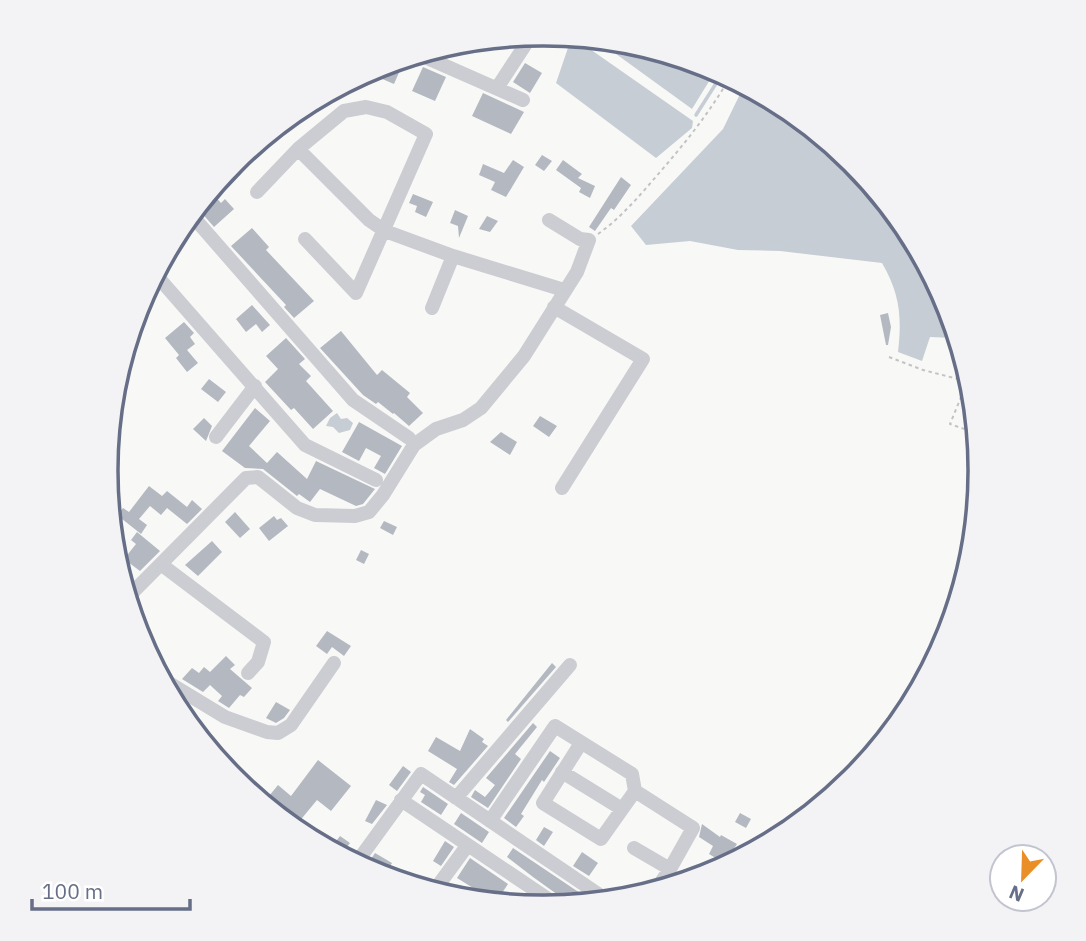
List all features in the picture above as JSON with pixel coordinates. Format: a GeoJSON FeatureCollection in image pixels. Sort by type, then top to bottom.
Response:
{"type":"FeatureCollection","features":[{"type":"Feature","properties":{"kind":"street"},"geometry":{"type":"LineString","coordinates":[[497,88],[524,46]]}},
{"type":"Feature","properties":{"kind":"street"},"geometry":{"type":"LineString","coordinates":[[432,60],[523,100]]}},
{"type":"Feature","properties":{"kind":"street"},"geometry":{"type":"LineString","coordinates":[[257,192],[299,149],[344,111],[366,107],[387,112],[426,134],[356,293],[305,239]]}},
{"type":"Feature","properties":{"kind":"street"},"geometry":{"type":"LineString","coordinates":[[299,149],[369,220],[385,231],[453,256],[564,290]]}},
{"type":"Feature","properties":{"kind":"street"},"geometry":{"type":"LineString","coordinates":[[135,590],[246,478],[258,477],[297,508],[315,515],[355,516],[369,512],[383,495],[414,445],[436,429],[463,419],[481,408],[524,356],[577,272],[589,240],[580,239],[549,220]]}},
{"type":"Feature","properties":{"kind":"street"},"geometry":{"type":"LineString","coordinates":[[198,223],[353,400],[409,438]]}},
{"type":"Feature","properties":{"kind":"street"},"geometry":{"type":"LineString","coordinates":[[432,308],[453,256]]}},
{"type":"Feature","properties":{"kind":"street"},"geometry":{"type":"LineString","coordinates":[[162,282],[305,445],[376,480]]}},
{"type":"Feature","properties":{"kind":"street"},"geometry":{"type":"LineString","coordinates":[[554,307],[643,359],[562,488]]}},
{"type":"Feature","properties":{"kind":"street"},"geometry":{"type":"LineString","coordinates":[[216,437],[255,386]]}},
{"type":"Feature","properties":{"kind":"street"},"geometry":{"type":"LineString","coordinates":[[162,565],[264,642],[258,662],[248,673]]}},
{"type":"Feature","properties":{"kind":"street"},"geometry":{"type":"LineString","coordinates":[[179,689],[225,717],[267,732],[278,733],[291,725],[334,663]]}},
{"type":"Feature","properties":{"kind":"street"},"geometry":{"type":"LineString","coordinates":[[456,798],[570,666]]}},
{"type":"Feature","properties":{"kind":"street"},"geometry":{"type":"LineString","coordinates":[[490,821],[555,726],[632,774],[635,791],[601,839],[543,803],[581,743]]}},
{"type":"Feature","properties":{"kind":"street"},"geometry":{"type":"LineString","coordinates":[[562,772],[622,809]]}},
{"type":"Feature","properties":{"kind":"street"},"geometry":{"type":"LineString","coordinates":[[362,855],[421,774],[595,892]]}},
{"type":"Feature","properties":{"kind":"street"},"geometry":{"type":"LineString","coordinates":[[635,791],[693,828],[664,878]]}},
{"type":"Feature","properties":{"kind":"street"},"geometry":{"type":"LineString","coordinates":[[401,800],[542,895]]}},
{"type":"Feature","properties":{"kind":"street"},"geometry":{"type":"LineString","coordinates":[[440,883],[467,846]]}},
{"type":"Feature","properties":{"kind":"street"},"geometry":{"type":"LineString","coordinates":[[634,848],[670,869]]}},
{"type":"Feature","properties":{"kind":"path"},"geometry":{"type":"LineString","coordinates":[[589,240],[609,226],[643,191],[705,119],[725,86]]}},
{"type":"Feature","properties":{"kind":"path"},"geometry":{"type":"LineString","coordinates":[[889,357],[958,379]]}},
{"type":"Feature","properties":{"kind":"path"},"geometry":{"type":"LineString","coordinates":[[961,397],[950,424],[966,430]]}},
{"type":"Feature","properties":{"kind":"shaded area"},"geometry":{"type":"Polygon","coordinates":[[[569,46],[588,48],[693,121],[692,128],[656,158],[556,83],[569,46]]]}},
{"type":"Feature","properties":{"kind":"shaded area"},"geometry":{"type":"Polygon","coordinates":[[[613,52],[653,60],[710,80],[692,109],[613,52]]]}},
{"type":"Feature","properties":{"kind":"shaded area"},"geometry":{"type":"Polygon","coordinates":[[[740,94],[802,133],[863,190],[911,258],[936,308],[945,334],[946,338],[930,337],[922,361],[898,352],[898,306],[893,285],[882,263],[780,251],[738,250],[690,241],[646,245],[631,226],[723,129],[740,94]]]}},
{"type":"Feature","properties":{"kind":"shaded area"},"geometry":{"type":"Polygon","coordinates":[[[337,413],[341,419],[347,418],[353,423],[350,430],[339,433],[333,427],[326,426],[330,418],[337,413]]]}},
{"type":"Feature","properties":{"kind":"building"},"geometry":{"type":"Polygon","coordinates":[[[525,63],[542,73],[530,93],[513,82],[525,63]]]}},
{"type":"Feature","properties":{"kind":"building"},"geometry":{"type":"Polygon","coordinates":[[[423,67],[446,77],[435,101],[412,91],[423,67]]]}},
{"type":"Feature","properties":{"kind":"building"},"geometry":{"type":"Polygon","coordinates":[[[400,70],[394,84],[380,78],[400,70]]]}},
{"type":"Feature","properties":{"kind":"building"},"geometry":{"type":"Polygon","coordinates":[[[483,93],[524,112],[511,134],[472,116],[483,93]]]}},
{"type":"Feature","properties":{"kind":"building"},"geometry":{"type":"Polygon","coordinates":[[[542,155],[552,161],[544,171],[535,165],[542,155]]]}},
{"type":"Feature","properties":{"kind":"building"},"geometry":{"type":"Polygon","coordinates":[[[513,160],[524,167],[506,197],[491,190],[495,182],[479,175],[483,164],[504,173],[513,160]]]}},
{"type":"Feature","properties":{"kind":"building"},"geometry":{"type":"Polygon","coordinates":[[[563,160],[582,174],[578,178],[595,186],[590,198],[579,192],[581,188],[556,170],[563,160]]]}},
{"type":"Feature","properties":{"kind":"building"},"geometry":{"type":"Polygon","coordinates":[[[621,177],[631,185],[595,231],[589,227],[621,177]]]}},
{"type":"Feature","properties":{"kind":"building"},"geometry":{"type":"Polygon","coordinates":[[[413,194],[433,202],[426,217],[415,212],[417,206],[409,203],[413,194]]]}},
{"type":"Feature","properties":{"kind":"building"},"geometry":{"type":"Polygon","coordinates":[[[217,198],[221,203],[225,199],[234,209],[214,227],[204,215],[217,198]]]}},
{"type":"Feature","properties":{"kind":"building"},"geometry":{"type":"Polygon","coordinates":[[[455,210],[468,216],[459,238],[458,226],[450,223],[455,210]]]}},
{"type":"Feature","properties":{"kind":"building"},"geometry":{"type":"Polygon","coordinates":[[[487,216],[498,221],[490,232],[479,229],[487,216]]]}},
{"type":"Feature","properties":{"kind":"building"},"geometry":{"type":"Polygon","coordinates":[[[252,228],[269,247],[266,250],[314,301],[294,318],[284,307],[286,305],[231,246],[252,228]]]}},
{"type":"Feature","properties":{"kind":"building"},"geometry":{"type":"Polygon","coordinates":[[[252,305],[270,325],[262,332],[256,324],[246,332],[236,319],[252,305]]]}},
{"type":"Feature","properties":{"kind":"building"},"geometry":{"type":"Polygon","coordinates":[[[888,313],[891,327],[886,345],[880,315],[888,313]]]}},
{"type":"Feature","properties":{"kind":"building"},"geometry":{"type":"Polygon","coordinates":[[[184,322],[194,333],[190,337],[195,344],[187,350],[198,363],[187,372],[176,358],[179,355],[165,338],[184,322]]]}},
{"type":"Feature","properties":{"kind":"building"},"geometry":{"type":"Polygon","coordinates":[[[341,331],[377,375],[382,370],[410,393],[407,397],[423,413],[409,426],[378,402],[376,404],[363,395],[320,348],[341,331]]]}},
{"type":"Feature","properties":{"kind":"building"},"geometry":{"type":"Polygon","coordinates":[[[286,338],[305,359],[299,364],[311,376],[306,381],[333,411],[313,429],[265,382],[278,369],[266,356],[286,338]]]}},
{"type":"Feature","properties":{"kind":"building"},"geometry":{"type":"Polygon","coordinates":[[[209,379],[226,392],[218,402],[201,389],[209,379]]]}},
{"type":"Feature","properties":{"kind":"building"},"geometry":{"type":"Polygon","coordinates":[[[255,408],[270,421],[249,446],[267,463],[277,452],[307,479],[316,461],[375,489],[363,504],[356,506],[320,489],[310,502],[299,494],[297,496],[263,469],[245,468],[222,451],[255,408]]]}},
{"type":"Feature","properties":{"kind":"building"},"geometry":{"type":"Polygon","coordinates":[[[540,416],[557,426],[549,437],[533,426],[540,416]]]}},
{"type":"Feature","properties":{"kind":"building"},"geometry":{"type":"Polygon","coordinates":[[[204,418],[212,426],[206,441],[193,429],[204,418]]]}},
{"type":"Feature","properties":{"kind":"building"},"geometry":{"type":"Polygon","coordinates":[[[359,422],[402,446],[385,474],[374,468],[381,456],[366,448],[359,461],[342,452],[359,422]]]}},
{"type":"Feature","properties":{"kind":"building"},"geometry":{"type":"Polygon","coordinates":[[[501,432],[517,442],[510,455],[490,442],[501,432]]]}},
{"type":"Feature","properties":{"kind":"building"},"geometry":{"type":"Polygon","coordinates":[[[149,486],[162,496],[167,491],[187,507],[192,500],[202,509],[187,524],[167,508],[161,515],[150,506],[139,519],[147,525],[141,534],[121,518],[123,508],[129,512],[149,486]]]}},
{"type":"Feature","properties":{"kind":"building"},"geometry":{"type":"Polygon","coordinates":[[[235,512],[250,529],[240,538],[225,522],[235,512]]]}},
{"type":"Feature","properties":{"kind":"building"},"geometry":{"type":"Polygon","coordinates":[[[274,516],[277,520],[281,518],[288,526],[269,541],[259,528],[274,516]]]}},
{"type":"Feature","properties":{"kind":"building"},"geometry":{"type":"Polygon","coordinates":[[[384,521],[397,527],[393,535],[380,528],[384,521]]]}},
{"type":"Feature","properties":{"kind":"building"},"geometry":{"type":"Polygon","coordinates":[[[137,532],[160,551],[140,571],[128,562],[127,556],[136,544],[131,540],[137,532]]]}},
{"type":"Feature","properties":{"kind":"building"},"geometry":{"type":"Polygon","coordinates":[[[212,541],[222,552],[198,576],[185,565],[212,541]]]}},
{"type":"Feature","properties":{"kind":"building"},"geometry":{"type":"Polygon","coordinates":[[[361,550],[369,554],[364,564],[356,560],[361,550]]]}},
{"type":"Feature","properties":{"kind":"building"},"geometry":{"type":"Polygon","coordinates":[[[327,631],[351,646],[344,656],[332,647],[327,654],[316,646],[327,631]]]}},
{"type":"Feature","properties":{"kind":"building"},"geometry":{"type":"Polygon","coordinates":[[[226,656],[235,665],[230,669],[252,688],[244,697],[240,695],[229,708],[218,701],[222,696],[210,685],[203,692],[182,679],[192,668],[199,673],[204,667],[210,672],[226,656]]]}},
{"type":"Feature","properties":{"kind":"building"},"geometry":{"type":"Polygon","coordinates":[[[552,663],[556,667],[508,722],[506,720],[552,663]]]}},
{"type":"Feature","properties":{"kind":"building"},"geometry":{"type":"Polygon","coordinates":[[[276,702],[290,710],[276,723],[266,718],[276,702]]]}},
{"type":"Feature","properties":{"kind":"building"},"geometry":{"type":"Polygon","coordinates":[[[533,723],[537,727],[515,754],[521,759],[488,808],[471,797],[475,790],[485,797],[495,785],[486,778],[533,723]]]}},
{"type":"Feature","properties":{"kind":"building"},"geometry":{"type":"Polygon","coordinates":[[[470,729],[484,739],[482,742],[488,746],[454,785],[449,782],[457,769],[428,751],[436,737],[460,751],[470,729]]]}},
{"type":"Feature","properties":{"kind":"building"},"geometry":{"type":"Polygon","coordinates":[[[550,751],[560,758],[544,782],[542,780],[516,827],[504,818],[550,751]]]}},
{"type":"Feature","properties":{"kind":"building"},"geometry":{"type":"Polygon","coordinates":[[[318,760],[351,786],[331,811],[317,800],[301,820],[269,796],[278,785],[291,796],[318,760]]]}},
{"type":"Feature","properties":{"kind":"building"},"geometry":{"type":"Polygon","coordinates":[[[403,766],[411,772],[397,791],[389,785],[403,766]]]}},
{"type":"Feature","properties":{"kind":"building"},"geometry":{"type":"Polygon","coordinates":[[[423,787],[448,804],[441,815],[421,802],[425,795],[420,792],[423,787]]]}},
{"type":"Feature","properties":{"kind":"building"},"geometry":{"type":"Polygon","coordinates":[[[376,800],[387,805],[372,824],[365,821],[376,800]]]}},
{"type":"Feature","properties":{"kind":"building"},"geometry":{"type":"Polygon","coordinates":[[[461,813],[489,832],[482,843],[454,824],[461,813]]]}},
{"type":"Feature","properties":{"kind":"building"},"geometry":{"type":"Polygon","coordinates":[[[740,813],[751,819],[746,828],[735,822],[740,813]]]}},
{"type":"Feature","properties":{"kind":"building"},"geometry":{"type":"Polygon","coordinates":[[[702,824],[720,837],[721,835],[737,844],[732,852],[716,858],[709,854],[713,846],[699,837],[702,824]]]}},
{"type":"Feature","properties":{"kind":"building"},"geometry":{"type":"Polygon","coordinates":[[[544,827],[553,832],[544,846],[536,840],[544,827]]]}},
{"type":"Feature","properties":{"kind":"building"},"geometry":{"type":"Polygon","coordinates":[[[340,836],[350,843],[347,848],[336,842],[340,836]]]}},
{"type":"Feature","properties":{"kind":"building"},"geometry":{"type":"Polygon","coordinates":[[[445,841],[454,847],[441,866],[433,861],[445,841]]]}},
{"type":"Feature","properties":{"kind":"building"},"geometry":{"type":"Polygon","coordinates":[[[513,848],[581,894],[570,892],[568,895],[558,895],[507,857],[513,848]]]}},
{"type":"Feature","properties":{"kind":"building"},"geometry":{"type":"Polygon","coordinates":[[[582,852],[598,863],[589,876],[573,866],[582,852]]]}},
{"type":"Feature","properties":{"kind":"building"},"geometry":{"type":"Polygon","coordinates":[[[375,853],[392,863],[390,867],[371,859],[375,853]]]}},
{"type":"Feature","properties":{"kind":"building"},"geometry":{"type":"Polygon","coordinates":[[[470,858],[508,884],[502,894],[488,892],[476,890],[457,878],[470,858]]]}},
{"type":"Feature","properties":{"kind":"waterway"},"geometry":{"type":"LineString","coordinates":[[696,115],[717,83]]}}]}
